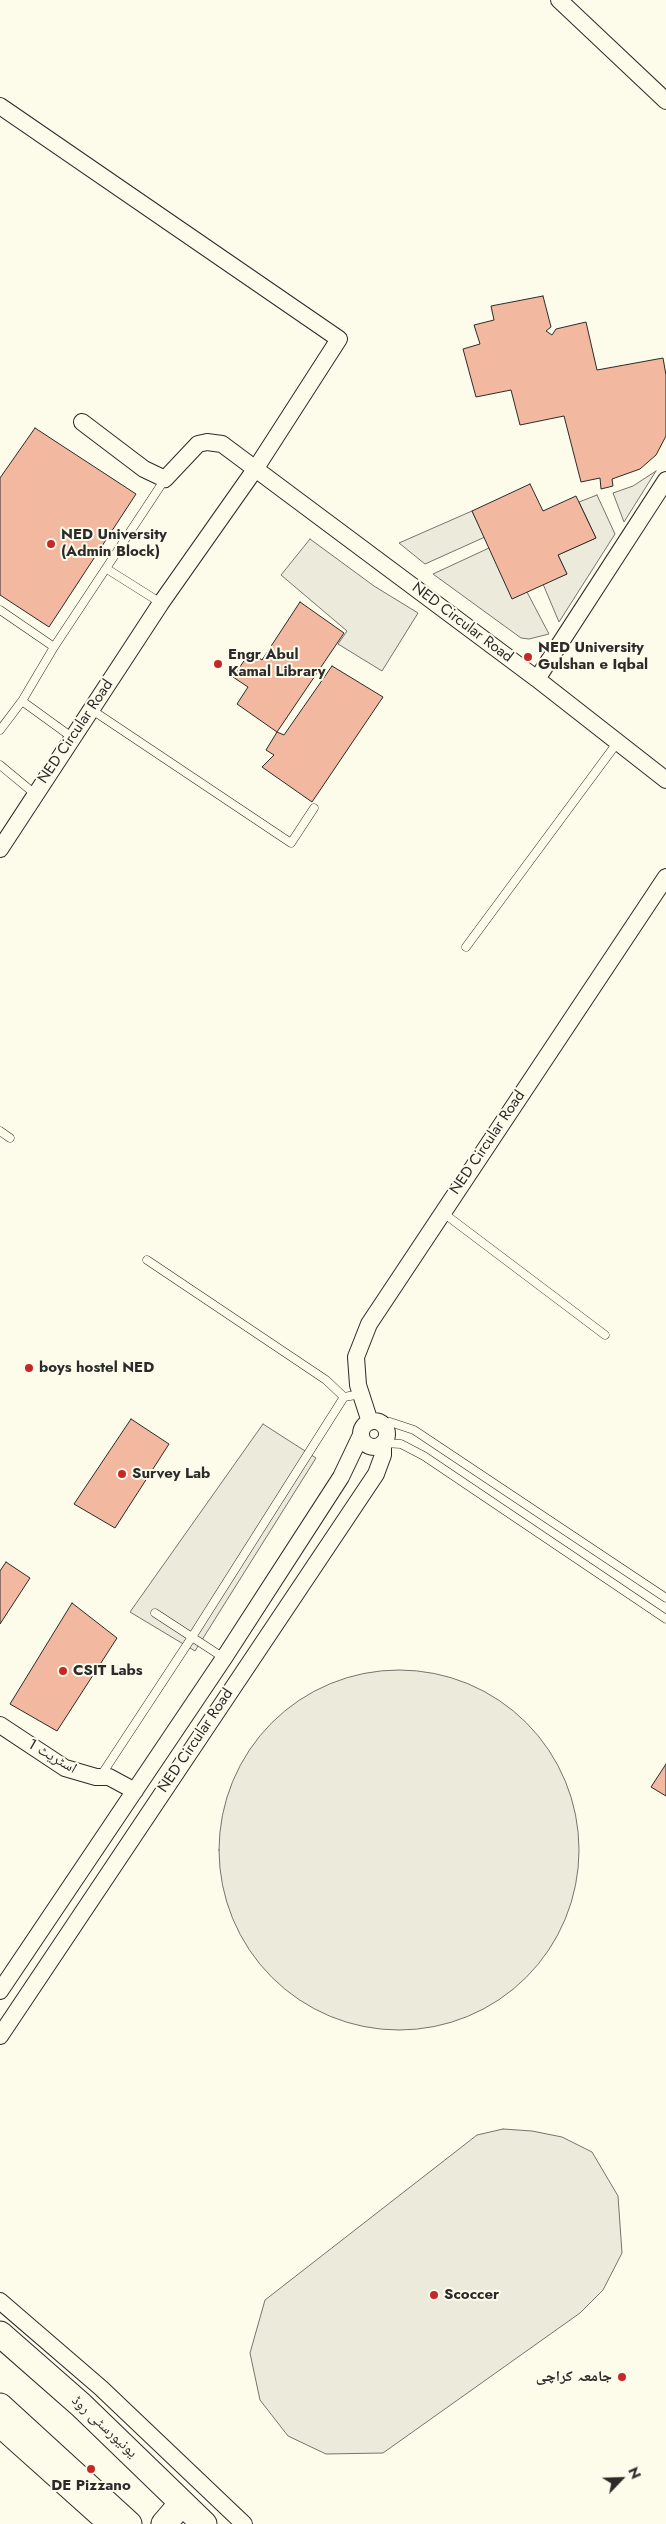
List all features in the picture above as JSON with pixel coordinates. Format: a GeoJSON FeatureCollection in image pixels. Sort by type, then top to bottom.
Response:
{"type":"FeatureCollection","features":[{"type":"Feature","properties":{"kind":"main road","name":"یونیورسٹی روڈ"},"geometry":{"type":"LineString","coordinates":[[0,2334],[81,2405],[204,2524]]}},
{"type":"Feature","properties":{"kind":"main road"},"geometry":{"type":"LineString","coordinates":[[0,2406],[129,2524]]}},
{"type":"Feature","properties":{"kind":"main road"},"geometry":{"type":"LineString","coordinates":[[164,2524],[182,2503]]}},
{"type":"Feature","properties":{"kind":"street"},"geometry":{"type":"LineString","coordinates":[[559,0],[666,101]]}},
{"type":"Feature","properties":{"kind":"street"},"geometry":{"type":"LineString","coordinates":[[0,106],[339,339],[256,468]]}},
{"type":"Feature","properties":{"kind":"street"},"geometry":{"type":"LineString","coordinates":[[82,422],[144,469],[165,479]]}},
{"type":"Feature","properties":{"kind":"street","name":"NED Circular Road"},"geometry":{"type":"LineString","coordinates":[[165,479],[198,444],[207,442],[222,444],[537,679],[616,743],[666,780]]}},
{"type":"Feature","properties":{"kind":"street","name":"NED Circular Road"},"geometry":{"type":"LineString","coordinates":[[0,849],[161,603],[256,468]]}},
{"type":"Feature","properties":{"kind":"street"},"geometry":{"type":"LineString","coordinates":[[537,679],[666,480]]}},
{"type":"Feature","properties":{"kind":"street","name":"NED Circular Road"},"geometry":{"type":"LineString","coordinates":[[0,1991],[224,1658],[341,1477],[370,1427],[361,1394],[356,1357],[361,1340],[369,1324],[666,877]]}},
{"type":"Feature","properties":{"kind":"street"},"geometry":{"type":"LineString","coordinates":[[370,1427],[367,1445],[378,1446],[383,1443]]}},
{"type":"Feature","properties":{"kind":"street","name":"NED Circular Road"},"geometry":{"type":"LineString","coordinates":[[0,2036],[376,1474],[383,1454],[383,1443],[387,1432],[370,1427]]}},
{"type":"Feature","properties":{"kind":"street","name":"اسٹریٹ 1"},"geometry":{"type":"LineString","coordinates":[[0,1725],[75,1773],[109,1777],[135,1791]]}},
{"type":"Feature","properties":{"kind":"street"},"geometry":{"type":"LineString","coordinates":[[0,2301],[101,2388],[244,2524]]}},
{"type":"Feature","properties":{"kind":"street"},"geometry":{"type":"LineString","coordinates":[[0,2430],[105,2524]]}},
{"type":"Feature","properties":{"kind":"lane"},"geometry":{"type":"LineString","coordinates":[[0,730],[22,701],[54,647],[165,479]]}},
{"type":"Feature","properties":{"kind":"lane"},"geometry":{"type":"LineString","coordinates":[[107,569],[161,603]]}},
{"type":"Feature","properties":{"kind":"lane"},"geometry":{"type":"LineString","coordinates":[[0,610],[54,647]]}},
{"type":"Feature","properties":{"kind":"lane"},"geometry":{"type":"LineString","coordinates":[[22,701],[73,738]]}},
{"type":"Feature","properties":{"kind":"lane"},"geometry":{"type":"LineString","coordinates":[[92,710],[290,843],[314,808]]}},
{"type":"Feature","properties":{"kind":"lane"},"geometry":{"type":"LineString","coordinates":[[466,947],[616,743]]}},
{"type":"Feature","properties":{"kind":"lane"},"geometry":{"type":"LineString","coordinates":[[0,765],[35,794]]}},
{"type":"Feature","properties":{"kind":"lane"},"geometry":{"type":"LineString","coordinates":[[0,1131],[10,1138]]}},
{"type":"Feature","properties":{"kind":"lane"},"geometry":{"type":"LineString","coordinates":[[442,1212],[605,1335]]}},
{"type":"Feature","properties":{"kind":"lane"},"geometry":{"type":"LineString","coordinates":[[147,1260],[326,1380],[344,1397]]}},
{"type":"Feature","properties":{"kind":"lane"},"geometry":{"type":"LineString","coordinates":[[100,1777],[192,1637],[344,1397],[361,1394]]}},
{"type":"Feature","properties":{"kind":"lane"},"geometry":{"type":"LineString","coordinates":[[370,1427],[390,1422],[414,1430],[666,1598]]}},
{"type":"Feature","properties":{"kind":"lane"},"geometry":{"type":"LineString","coordinates":[[383,1443],[401,1444],[424,1456],[666,1619]]}},
{"type":"Feature","properties":{"kind":"lane"},"geometry":{"type":"LineString","coordinates":[[155,1613],[224,1658]]}},
{"type":"Feature","properties":{"kind":"shaded area"},"geometry":{"type":"Polygon","coordinates":[[[656,471],[624,522],[613,493],[633,486],[656,471]]]}},
{"type":"Feature","properties":{"kind":"shaded area"},"geometry":{"type":"Polygon","coordinates":[[[597,495],[615,534],[559,622],[543,584],[567,574],[558,555],[596,538],[579,502],[597,495]]]}},
{"type":"Feature","properties":{"kind":"shaded area"},"geometry":{"type":"Polygon","coordinates":[[[472,511],[485,537],[425,564],[399,543],[472,511]]]}},
{"type":"Feature","properties":{"kind":"shaded area"},"geometry":{"type":"Polygon","coordinates":[[[310,539],[374,586],[418,613],[382,671],[338,644],[347,631],[281,575],[310,539]]]}},
{"type":"Feature","properties":{"kind":"shaded area"},"geometry":{"type":"Polygon","coordinates":[[[489,548],[527,592],[549,634],[529,639],[521,638],[433,574],[489,548]]]}},
{"type":"Feature","properties":{"kind":"shaded area"},"geometry":{"type":"Polygon","coordinates":[[[263,1424],[316,1458],[195,1651],[130,1612],[263,1424]]]}},
{"type":"Feature","properties":{"kind":"shaded area"},"geometry":{"type":"Polygon","coordinates":[[[399,1670],[434,1674],[468,1684],[484,1691],[499,1701],[526,1723],[548,1750],[558,1765],[565,1781],[575,1815],[579,1850],[575,1885],[565,1919],[558,1935],[548,1950],[526,1977],[499,1999],[484,2009],[468,2016],[434,2026],[399,2030],[364,2026],[330,2016],[314,2009],[299,1999],[272,1977],[250,1950],[240,1935],[233,1919],[223,1885],[219,1850],[223,1815],[233,1781],[240,1765],[250,1750],[272,1723],[299,1701],[314,1691],[330,1684],[364,1674],[399,1670]]]}},
{"type":"Feature","properties":{"kind":"shaded area","name":"Scoccer"},"geometry":{"type":"Polygon","coordinates":[[[503,2129],[532,2131],[562,2137],[592,2152],[618,2196],[622,2253],[603,2290],[580,2313],[383,2453],[326,2454],[288,2436],[260,2400],[250,2353],[265,2300],[477,2135],[503,2129]]]}},
{"type":"Feature","properties":{"kind":"building"},"geometry":{"type":"Polygon","coordinates":[[[543,296],[551,327],[546,331],[552,335],[556,329],[586,322],[597,370],[663,358],[666,375],[666,436],[656,455],[640,469],[612,479],[613,486],[601,489],[600,478],[581,482],[564,416],[520,425],[511,390],[476,397],[463,349],[480,344],[474,325],[494,320],[491,306],[543,296]]]}},
{"type":"Feature","properties":{"kind":"building","name":"NED University (Admin Block)"},"geometry":{"type":"Polygon","coordinates":[[[35,428],[136,494],[49,627],[0,595],[0,478],[35,428]]]}},
{"type":"Feature","properties":{"kind":"building"},"geometry":{"type":"Polygon","coordinates":[[[530,484],[543,511],[576,496],[596,538],[558,555],[567,574],[512,599],[472,511],[530,484]]]}},
{"type":"Feature","properties":{"kind":"building"},"geometry":{"type":"Polygon","coordinates":[[[300,602],[344,633],[277,732],[237,704],[248,687],[233,677],[250,652],[262,660],[300,602]]]}},
{"type":"Feature","properties":{"kind":"building"},"geometry":{"type":"Polygon","coordinates":[[[332,666],[383,697],[312,802],[262,767],[274,755],[266,750],[277,732],[284,735],[332,666]]]}},
{"type":"Feature","properties":{"kind":"building","name":"Survey Lab"},"geometry":{"type":"Polygon","coordinates":[[[131,1419],[169,1444],[115,1528],[74,1504],[131,1419]]]}},
{"type":"Feature","properties":{"kind":"building"},"geometry":{"type":"Polygon","coordinates":[[[6,1562],[30,1578],[0,1624],[0,1571],[6,1562]]]}},
{"type":"Feature","properties":{"kind":"building","name":"CSIT Labs"},"geometry":{"type":"Polygon","coordinates":[[[72,1603],[117,1638],[57,1731],[10,1704],[72,1603]]]}},
{"type":"Feature","properties":{"kind":"building"},"geometry":{"type":"Polygon","coordinates":[[[666,1764],[666,1796],[651,1787],[666,1764]]]}},
{"type":"Feature","properties":{"kind":"place","name":"NED University (Admin Block)"},"geometry":{"type":"Point","coordinates":[51,544]}},
{"type":"Feature","properties":{"kind":"place","name":"NED University Gulshan e Iqbal"},"geometry":{"type":"Point","coordinates":[528,657]}},
{"type":"Feature","properties":{"kind":"place","name":"Engr Abul Kamal Library"},"geometry":{"type":"Point","coordinates":[218,664]}},
{"type":"Feature","properties":{"kind":"place","name":"boys hostel NED"},"geometry":{"type":"Point","coordinates":[29,1368]}},
{"type":"Feature","properties":{"kind":"place","name":"Survey Lab"},"geometry":{"type":"Point","coordinates":[122,1474]}},
{"type":"Feature","properties":{"kind":"place","name":"CSIT Labs"},"geometry":{"type":"Point","coordinates":[63,1671]}},
{"type":"Feature","properties":{"kind":"place","name":"Scoccer"},"geometry":{"type":"Point","coordinates":[434,2295]}},
{"type":"Feature","properties":{"kind":"place","name":"جامعہ کراچی"},"geometry":{"type":"Point","coordinates":[622,2377]}},
{"type":"Feature","properties":{"kind":"place","name":"DE Pizzano"},"geometry":{"type":"Point","coordinates":[91,2469]}}]}
